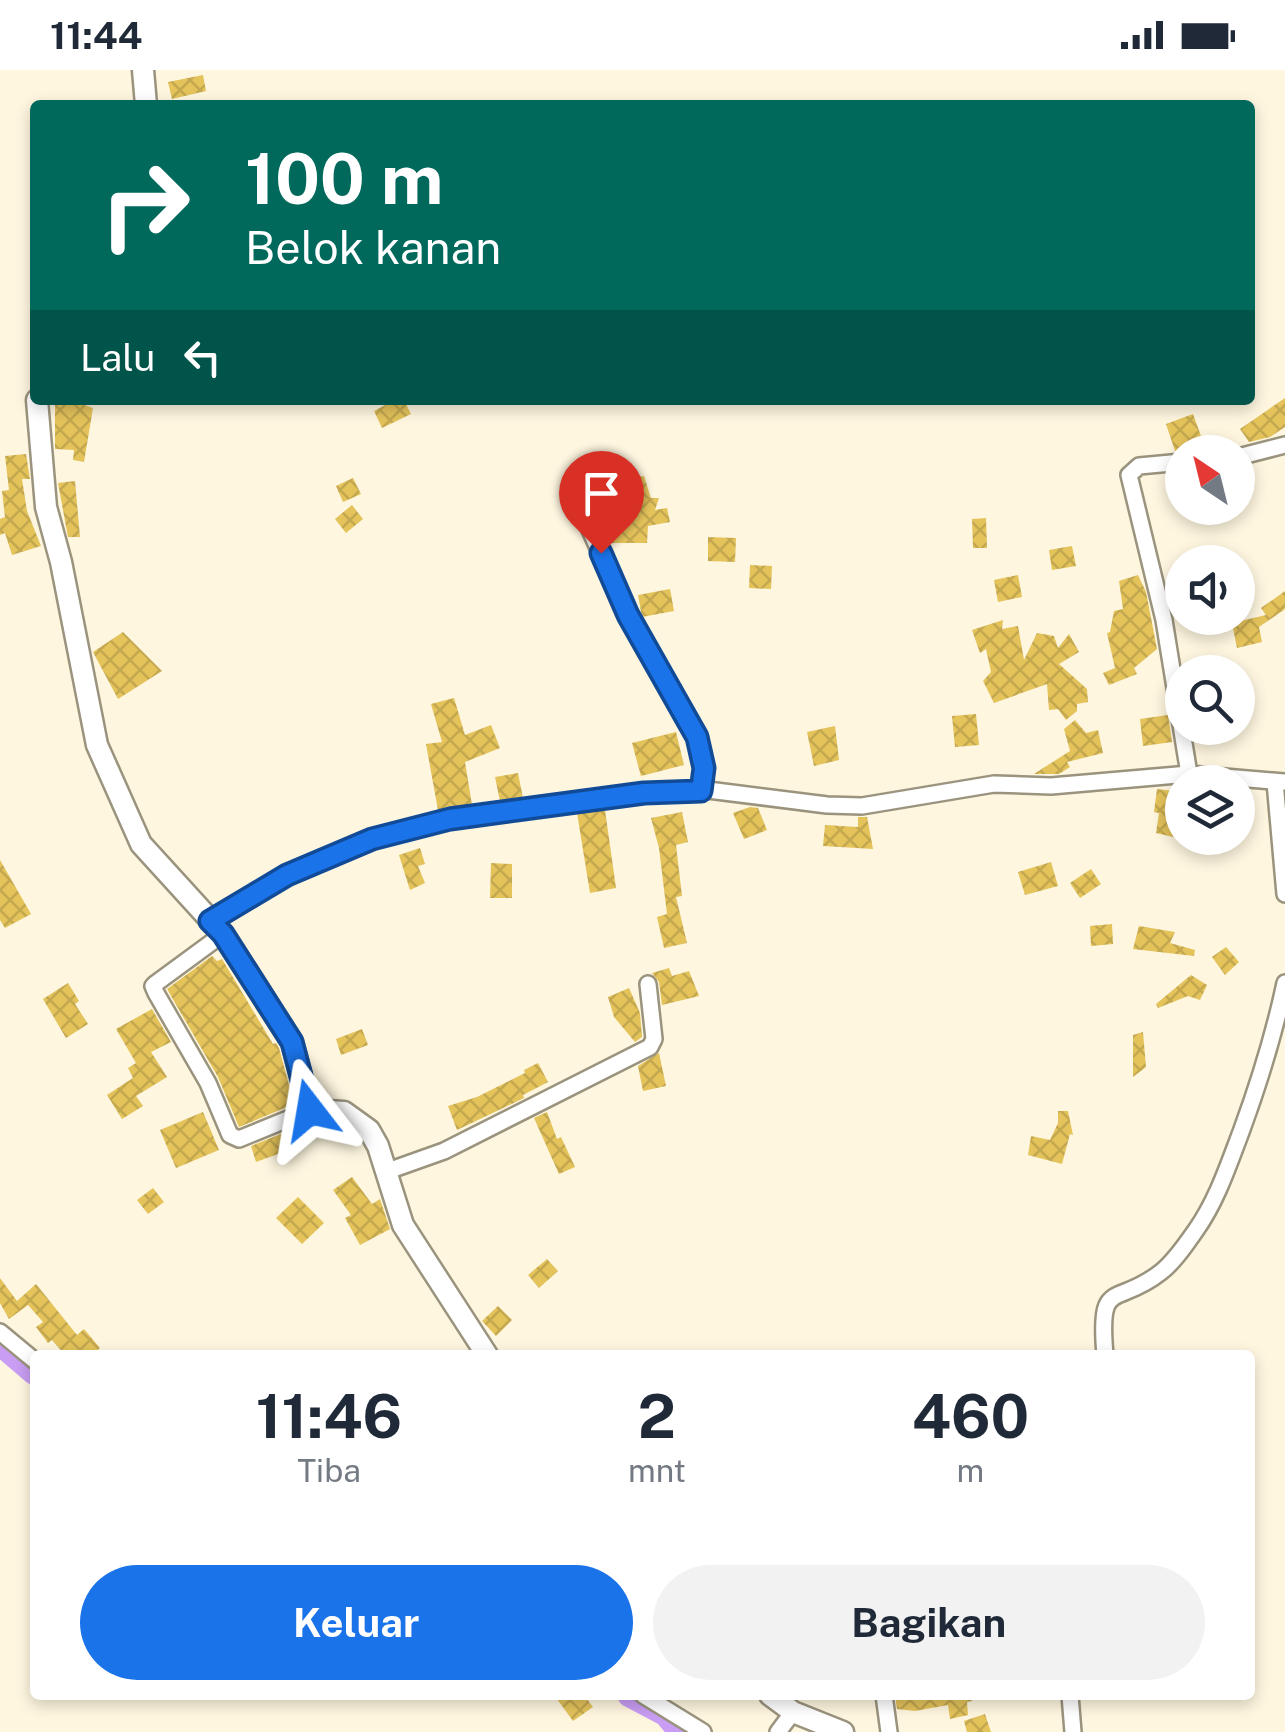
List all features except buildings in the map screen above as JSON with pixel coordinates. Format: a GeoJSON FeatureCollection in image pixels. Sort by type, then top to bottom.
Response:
{"type":"FeatureCollection","features":[{"type":"Feature","properties":{"kind":"street"},"geometry":{"type":"LineString","coordinates":[[143,70],[146,100]]}},
{"type":"Feature","properties":{"kind":"street"},"geometry":{"type":"LineString","coordinates":[[37,405],[46,507],[62,562],[97,746],[141,844],[217,927],[292,1042],[310,1110]]}},
{"type":"Feature","properties":{"kind":"street"},"geometry":{"type":"LineString","coordinates":[[1255,453],[1285,446]]}},
{"type":"Feature","properties":{"kind":"street"},"geometry":{"type":"LineString","coordinates":[[1165,464],[1139,466],[1129,475],[1164,620],[1188,765]]}},
{"type":"Feature","properties":{"kind":"street"},"geometry":{"type":"LineString","coordinates":[[605,497],[582,510],[628,615],[697,737],[704,768],[701,791]]}},
{"type":"Feature","properties":{"kind":"street"},"geometry":{"type":"LineString","coordinates":[[484,1350],[403,1225],[373,1135],[358,1119],[338,1110],[310,1110],[239,1139],[230,1135],[208,1083],[152,986],[217,927],[287,875],[372,839],[450,819],[644,793],[701,791],[862,806],[994,784],[1052,786],[1165,776]]}},
{"type":"Feature","properties":{"kind":"street"},"geometry":{"type":"LineString","coordinates":[[1255,780],[1280,782],[1285,894]]}},
{"type":"Feature","properties":{"kind":"street"},"geometry":{"type":"LineString","coordinates":[[385,1172],[444,1151],[650,1047],[654,1040],[648,984]]}},
{"type":"Feature","properties":{"kind":"street"},"geometry":{"type":"LineString","coordinates":[[1105,1350],[1102,1316],[1108,1301],[1164,1270],[1212,1206],[1259,1086],[1285,984]]}},
{"type":"Feature","properties":{"kind":"street"},"geometry":{"type":"LineString","coordinates":[[0,1332],[30,1357]]}},
{"type":"Feature","properties":{"kind":"street"},"geometry":{"type":"LineString","coordinates":[[651,1700],[703,1732]]}},
{"type":"Feature","properties":{"kind":"street"},"geometry":{"type":"LineString","coordinates":[[777,1700],[793,1712],[842,1732]]}},
{"type":"Feature","properties":{"kind":"street"},"geometry":{"type":"LineString","coordinates":[[885,1700],[889,1732]]}},
{"type":"Feature","properties":{"kind":"street"},"geometry":{"type":"LineString","coordinates":[[1071,1700],[1074,1732]]}},
{"type":"Feature","properties":{"kind":"street"},"geometry":{"type":"LineString","coordinates":[[778,1732],[793,1712]]}},
{"type":"Feature","properties":{"kind":"waterway"},"geometry":{"type":"LineString","coordinates":[[0,1343],[30,1369]]}},
{"type":"Feature","properties":{"kind":"waterway"},"geometry":{"type":"LineString","coordinates":[[639,1700],[666,1714],[681,1732]]}},
{"type":"Feature","properties":{"kind":"route"},"geometry":{"type":"LineString","coordinates":[[310,1110],[292,1042],[223,934],[210,921],[287,875],[372,839],[450,819],[644,793],[701,791],[704,768],[697,737],[628,615],[601,553]]}}]}
